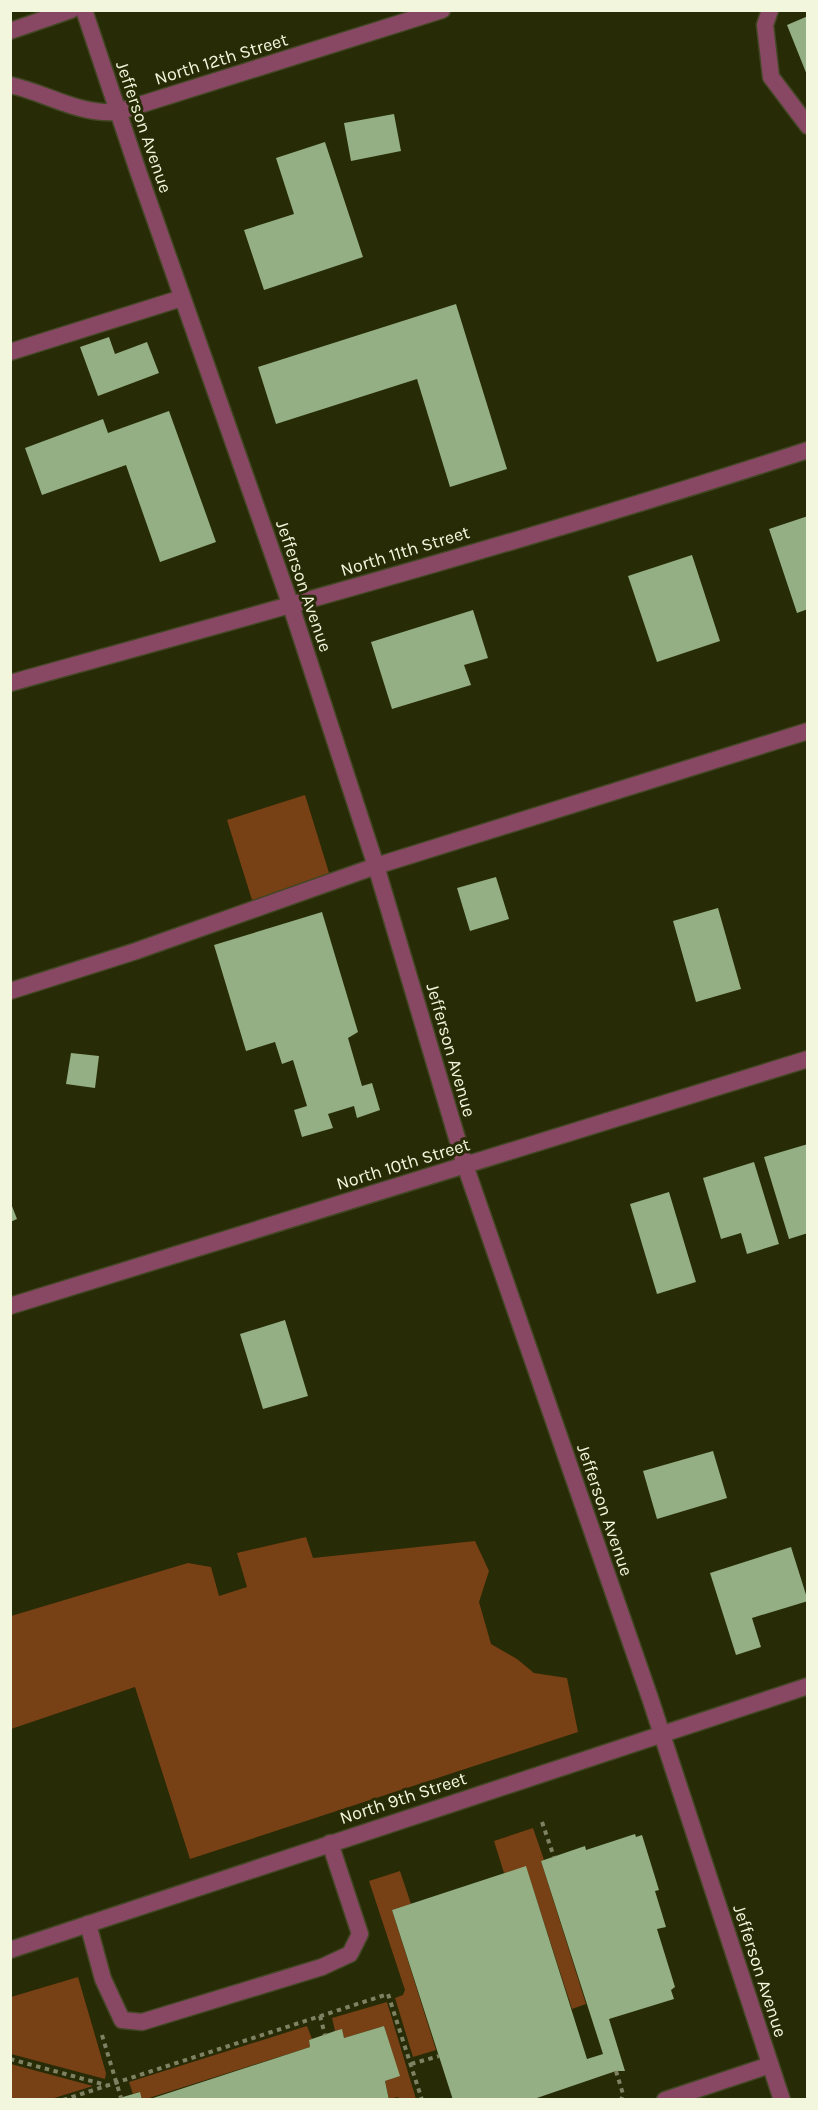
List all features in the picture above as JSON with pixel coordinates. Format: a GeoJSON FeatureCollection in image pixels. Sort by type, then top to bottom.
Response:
{"type":"FeatureCollection","features":[{"type":"Feature","properties":{"kind":"street"},"geometry":{"type":"LineString","coordinates":[[10,31],[71,10]]}},
{"type":"Feature","properties":{"kind":"street","name":"Jefferson Avenue"},"geometry":{"type":"LineString","coordinates":[[84,10],[117,112],[291,606],[376,866],[465,1165],[661,1733],[782,2100]]}},
{"type":"Feature","properties":{"kind":"street","name":"North 12th Street"},"geometry":{"type":"LineString","coordinates":[[10,85],[88,111],[117,112],[442,10]]}},
{"type":"Feature","properties":{"kind":"street"},"geometry":{"type":"LineString","coordinates":[[770,10],[765,25],[771,77],[807,126]]}},
{"type":"Feature","properties":{"kind":"street"},"geometry":{"type":"LineString","coordinates":[[10,352],[182,298]]}},
{"type":"Feature","properties":{"kind":"street","name":"North 11th Street"},"geometry":{"type":"LineString","coordinates":[[10,683],[291,606],[724,477],[807,450]]}},
{"type":"Feature","properties":{"kind":"street"},"geometry":{"type":"LineString","coordinates":[[10,991],[136,951],[376,866],[807,731]]}},
{"type":"Feature","properties":{"kind":"street","name":"North 10th Street"},"geometry":{"type":"LineString","coordinates":[[10,1306],[807,1059]]}},
{"type":"Feature","properties":{"kind":"street","name":"North 9th Street"},"geometry":{"type":"LineString","coordinates":[[10,1950],[807,1686]]}},
{"type":"Feature","properties":{"kind":"street"},"geometry":{"type":"LineString","coordinates":[[88,1924],[103,1979],[122,2020],[142,2022],[322,1967],[350,1954],[360,1934],[330,1843]]}},
{"type":"Feature","properties":{"kind":"street"},"geometry":{"type":"LineString","coordinates":[[665,2100],[770,2065]]}},
{"type":"Feature","properties":{"kind":"path"},"geometry":{"type":"LineString","coordinates":[[542,1822],[554,1857]]}},
{"type":"Feature","properties":{"kind":"path"},"geometry":{"type":"LineString","coordinates":[[63,2100],[388,1994],[422,2100]]}},
{"type":"Feature","properties":{"kind":"path"},"geometry":{"type":"LineString","coordinates":[[320,2016],[325,2035]]}},
{"type":"Feature","properties":{"kind":"path"},"geometry":{"type":"LineString","coordinates":[[411,2064],[439,2056]]}},
{"type":"Feature","properties":{"kind":"path"},"geometry":{"type":"LineString","coordinates":[[10,2059],[107,2085]]}},
{"type":"Feature","properties":{"kind":"path"},"geometry":{"type":"LineString","coordinates":[[616,2071],[622,2094],[621,2100]]}},
{"type":"Feature","properties":{"kind":"shaded area"},"geometry":{"type":"Polygon","coordinates":[[[305,795],[330,876],[252,900],[227,820],[305,795]]]}},
{"type":"Feature","properties":{"kind":"shaded area"},"geometry":{"type":"Polygon","coordinates":[[[306,1537],[313,1558],[475,1541],[489,1571],[479,1602],[491,1644],[517,1659],[534,1673],[567,1678],[578,1732],[190,1859],[135,1687],[11,1729],[11,1616],[188,1563],[211,1567],[219,1596],[247,1587],[237,1553],[306,1537]]]}},
{"type":"Feature","properties":{"kind":"shaded area"},"geometry":{"type":"Polygon","coordinates":[[[533,1828],[544,1860],[541,1861],[586,2004],[572,2009],[526,1867],[504,1873],[494,1841],[533,1828]]]}},
{"type":"Feature","properties":{"kind":"shaded area"},"geometry":{"type":"Polygon","coordinates":[[[400,1871],[411,1904],[392,1910],[436,2050],[413,2057],[395,1998],[403,1995],[405,1990],[369,1881],[400,1871]]]}},
{"type":"Feature","properties":{"kind":"shaded area"},"geometry":{"type":"Polygon","coordinates":[[[78,1977],[106,2073],[105,2079],[11,2054],[11,1997],[78,1977]]]}},
{"type":"Feature","properties":{"kind":"shaded area"},"geometry":{"type":"Polygon","coordinates":[[[387,2002],[416,2099],[399,2099],[398,2097],[389,2099],[385,2081],[399,2076],[384,2026],[344,2038],[342,2030],[335,2031],[332,2018],[387,2002]]]}},
{"type":"Feature","properties":{"kind":"shaded area"},"geometry":{"type":"Polygon","coordinates":[[[307,2026],[312,2039],[309,2040],[310,2047],[146,2099],[142,2099],[139,2092],[133,2094],[129,2082],[307,2026]]]}},
{"type":"Feature","properties":{"kind":"shaded area"},"geometry":{"type":"Polygon","coordinates":[[[11,2064],[93,2086],[51,2099],[11,2099],[11,2064]]]}},
{"type":"Feature","properties":{"kind":"building"},"geometry":{"type":"Polygon","coordinates":[[[808,16],[808,75],[807,75],[787,25],[808,16]]]}},
{"type":"Feature","properties":{"kind":"building"},"geometry":{"type":"Polygon","coordinates":[[[394,114],[401,151],[351,161],[344,123],[394,114]]]}},
{"type":"Feature","properties":{"kind":"building"},"geometry":{"type":"Polygon","coordinates":[[[325,142],[363,257],[264,290],[244,230],[294,214],[276,158],[325,142]]]}},
{"type":"Feature","properties":{"kind":"building"},"geometry":{"type":"Polygon","coordinates":[[[456,304],[507,469],[450,487],[417,379],[276,424],[258,367],[456,304]]]}},
{"type":"Feature","properties":{"kind":"building"},"geometry":{"type":"Polygon","coordinates":[[[109,337],[115,354],[147,342],[159,373],[98,396],[80,347],[109,337]]]}},
{"type":"Feature","properties":{"kind":"building"},"geometry":{"type":"Polygon","coordinates":[[[169,411],[216,542],[160,562],[126,465],[42,495],[25,448],[103,419],[108,433],[169,411]]]}},
{"type":"Feature","properties":{"kind":"building"},"geometry":{"type":"Polygon","coordinates":[[[808,516],[808,609],[797,613],[769,529],[808,516]]]}},
{"type":"Feature","properties":{"kind":"building"},"geometry":{"type":"Polygon","coordinates":[[[692,555],[720,641],[657,662],[628,576],[692,555]]]}},
{"type":"Feature","properties":{"kind":"building"},"geometry":{"type":"Polygon","coordinates":[[[473,610],[488,658],[464,665],[471,685],[392,709],[371,642],[473,610]]]}},
{"type":"Feature","properties":{"kind":"building"},"geometry":{"type":"Polygon","coordinates":[[[496,877],[509,919],[470,931],[457,888],[496,877]]]}},
{"type":"Feature","properties":{"kind":"building"},"geometry":{"type":"Polygon","coordinates":[[[718,908],[741,989],[696,1002],[673,921],[718,908]]]}},
{"type":"Feature","properties":{"kind":"building"},"geometry":{"type":"Polygon","coordinates":[[[322,912],[358,1032],[348,1038],[362,1086],[372,1083],[380,1110],[357,1118],[354,1106],[328,1114],[333,1128],[302,1137],[294,1110],[307,1106],[293,1060],[282,1064],[275,1042],[246,1051],[214,945],[322,912]]]}},
{"type":"Feature","properties":{"kind":"building"},"geometry":{"type":"Polygon","coordinates":[[[71,1053],[99,1056],[95,1088],[66,1084],[71,1053]]]}},
{"type":"Feature","properties":{"kind":"building"},"geometry":{"type":"Polygon","coordinates":[[[808,1144],[808,1233],[789,1239],[764,1157],[808,1144]]]}},
{"type":"Feature","properties":{"kind":"building"},"geometry":{"type":"Polygon","coordinates":[[[754,1162],[779,1244],[747,1254],[741,1233],[721,1239],[703,1178],[754,1162]]]}},
{"type":"Feature","properties":{"kind":"building"},"geometry":{"type":"Polygon","coordinates":[[[669,1192],[696,1282],[657,1294],[630,1204],[669,1192]]]}},
{"type":"Feature","properties":{"kind":"building"},"geometry":{"type":"Polygon","coordinates":[[[10,1201],[17,1219],[10,1222],[10,1201]]]}},
{"type":"Feature","properties":{"kind":"building"},"geometry":{"type":"Polygon","coordinates":[[[285,1320],[308,1396],[263,1409],[240,1334],[285,1320]]]}},
{"type":"Feature","properties":{"kind":"building"},"geometry":{"type":"Polygon","coordinates":[[[713,1451],[727,1498],[657,1519],[643,1471],[713,1451]]]}},
{"type":"Feature","properties":{"kind":"building"},"geometry":{"type":"Polygon","coordinates":[[[791,1547],[808,1601],[752,1618],[761,1647],[736,1655],[710,1573],[791,1547]]]}},
{"type":"Feature","properties":{"kind":"building"},"geometry":{"type":"Polygon","coordinates":[[[635,1834],[636,1837],[642,1835],[659,1890],[655,1891],[666,1927],[657,1929],[675,1987],[671,1990],[674,1999],[609,2019],[625,2071],[616,2071],[531,2100],[453,2100],[392,1910],[526,1866],[587,2059],[603,2054],[541,1861],[585,1846],[586,1850],[635,1834]]]}},
{"type":"Feature","properties":{"kind":"building"},"geometry":{"type":"Polygon","coordinates":[[[384,2026],[400,2076],[385,2081],[389,2100],[147,2100],[310,2047],[309,2040],[335,2031],[342,2029],[344,2038],[384,2026]]]}},
{"type":"Feature","properties":{"kind":"building"},"geometry":{"type":"Polygon","coordinates":[[[140,2092],[142,2100],[116,2100],[116,2099],[140,2092]]]}}]}
